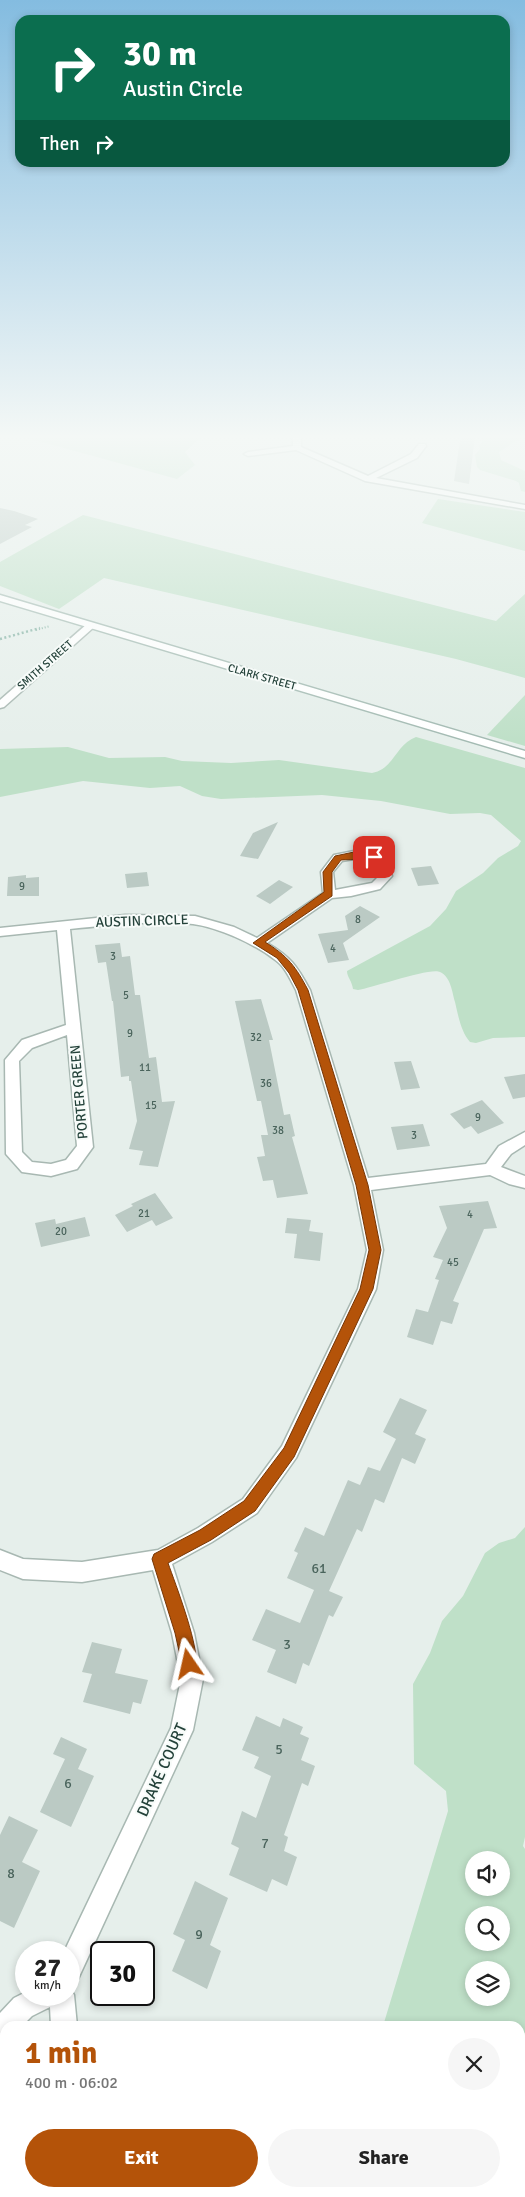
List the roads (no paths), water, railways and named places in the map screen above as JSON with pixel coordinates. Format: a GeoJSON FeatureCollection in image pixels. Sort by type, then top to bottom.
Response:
{"type":"FeatureCollection","features":[{"type":"Feature","properties":{"kind":"street","name":"CLARK STREET"},"geometry":{"type":"LineString","coordinates":[[0,598],[525,755]]}},
{"type":"Feature","properties":{"kind":"street","name":"SMITH STREET"},"geometry":{"type":"LineString","coordinates":[[0,705],[90,626]]}},
{"type":"Feature","properties":{"kind":"street"},"geometry":{"type":"LineString","coordinates":[[258,943],[329,894],[351,892],[376,886],[386,876],[383,867],[374,857],[354,855],[338,858],[328,872],[329,894]]}},
{"type":"Feature","properties":{"kind":"street","name":"AUSTIN CIRCLE"},"geometry":{"type":"LineString","coordinates":[[0,932],[125,919],[195,920],[229,930],[258,943],[280,956],[294,971],[303,990],[362,1185],[375,1250],[367,1289],[289,1452],[250,1506],[205,1535],[160,1559],[82,1572],[23,1569],[0,1560]]}},
{"type":"Feature","properties":{"kind":"street","name":"PORTER GREEN"},"geometry":{"type":"LineString","coordinates":[[63,925],[73,1028],[84,1147],[70,1165],[52,1170],[28,1168],[14,1154],[12,1060],[27,1044],[73,1028]]}},
{"type":"Feature","properties":{"kind":"street"},"geometry":{"type":"LineString","coordinates":[[491,1169],[505,1150],[525,1138]]}},
{"type":"Feature","properties":{"kind":"street"},"geometry":{"type":"LineString","coordinates":[[362,1185],[491,1169],[515,1180],[525,1182]]}},
{"type":"Feature","properties":{"kind":"street","name":"DRAKE COURT"},"geometry":{"type":"LineString","coordinates":[[80,1947],[182,1730],[192,1679],[183,1633],[160,1559]]}},
{"type":"Feature","properties":{"kind":"street"},"geometry":{"type":"LineString","coordinates":[[10,2021],[25,2006]]}},
{"type":"Feature","properties":{"kind":"street"},"geometry":{"type":"LineString","coordinates":[[62,2006],[64,2021]]}}]}
